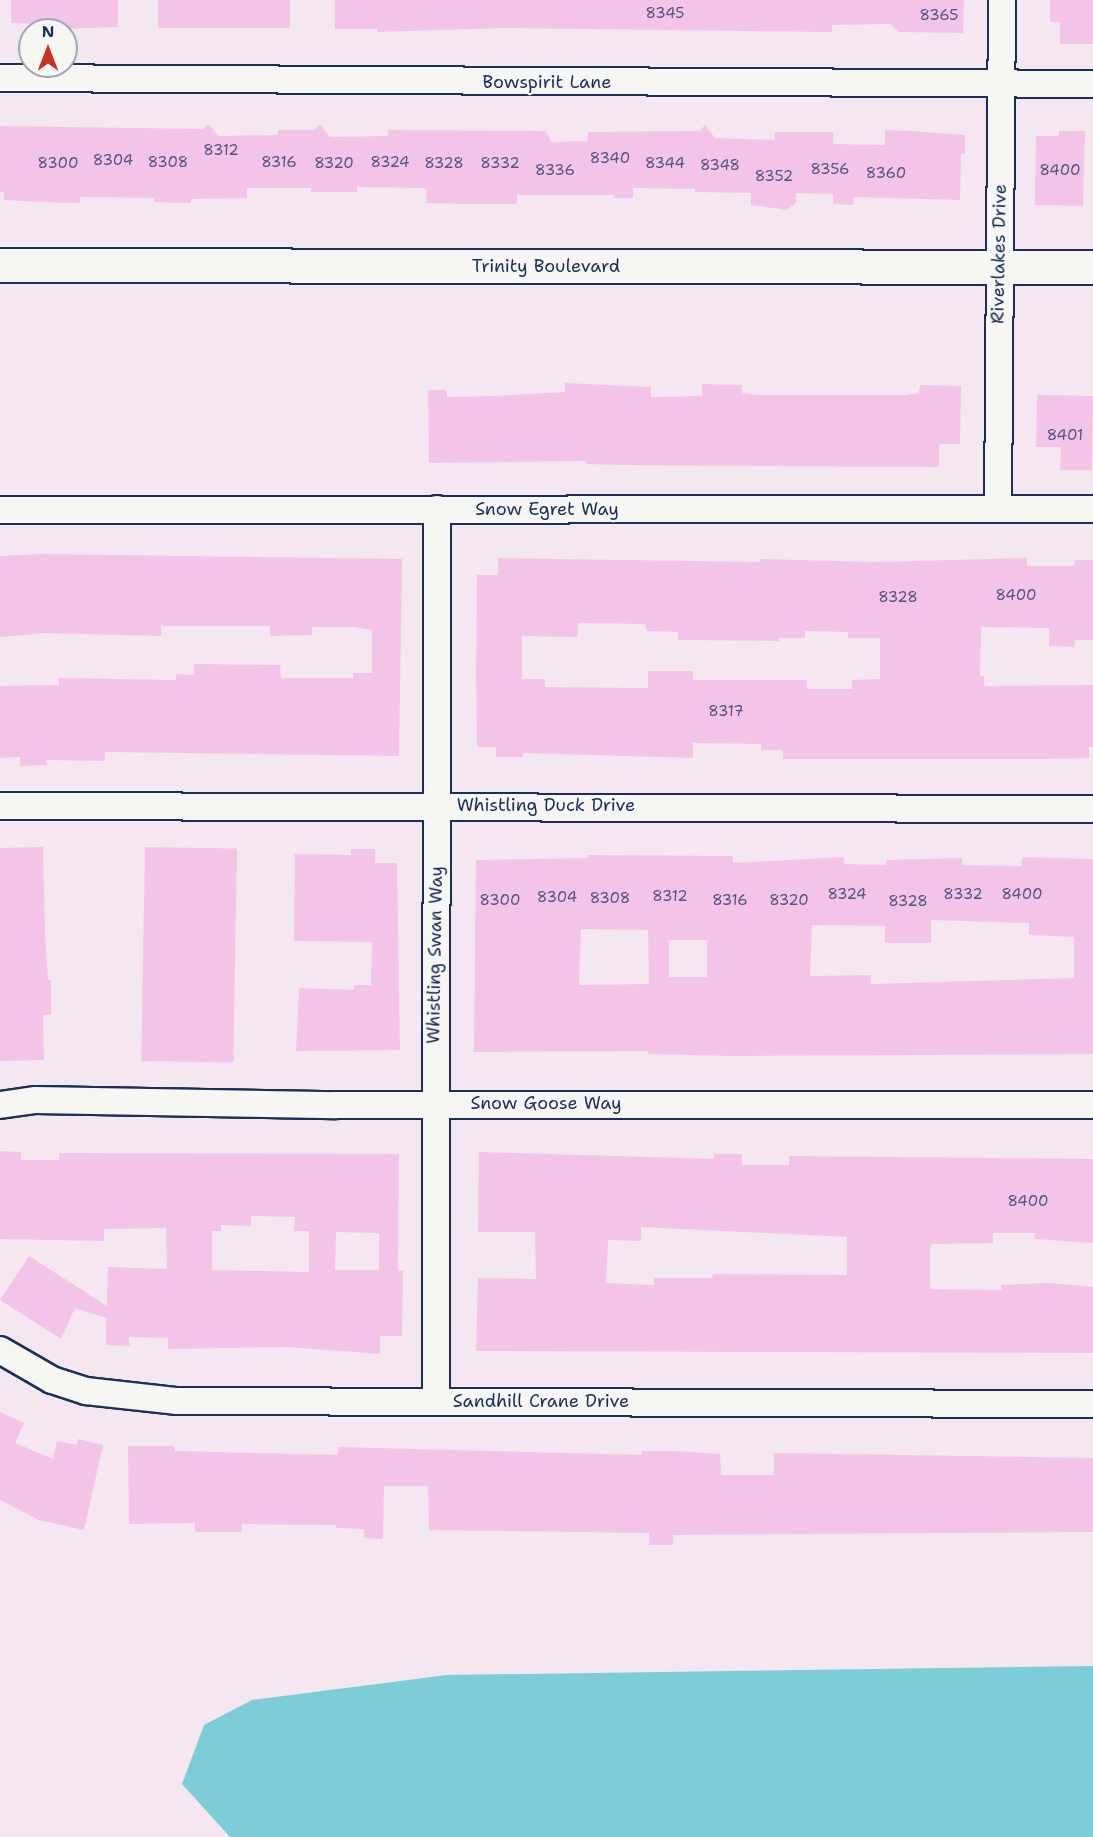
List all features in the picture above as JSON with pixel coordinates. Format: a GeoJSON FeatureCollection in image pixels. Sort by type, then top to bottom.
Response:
{"type":"FeatureCollection","features":[{"type":"Feature","properties":{"kind":"main road","name":"Trinity Boulevard"},"geometry":{"type":"LineString","coordinates":[[0,266],[1093,267]]}},
{"type":"Feature","properties":{"kind":"street","name":"Riverlakes Drive"},"geometry":{"type":"LineString","coordinates":[[998,509],[998,266],[1002,0]]}},
{"type":"Feature","properties":{"kind":"street","name":"Bowspirit Lane"},"geometry":{"type":"LineString","coordinates":[[0,78],[1093,84]]}},
{"type":"Feature","properties":{"kind":"street","name":"Whistling Swan Way"},"geometry":{"type":"LineString","coordinates":[[436,1401],[434,1102],[437,509]]}},
{"type":"Feature","properties":{"kind":"street","name":"Snow Egret Way"},"geometry":{"type":"LineString","coordinates":[[0,510],[1093,509]]}},
{"type":"Feature","properties":{"kind":"street","name":"Whistling Duck Drive"},"geometry":{"type":"LineString","coordinates":[[0,806],[268,808],[437,804],[1093,808]]}},
{"type":"Feature","properties":{"kind":"street","name":"Snow Goose Way"},"geometry":{"type":"LineString","coordinates":[[0,1105],[36,1100],[336,1105],[434,1102],[1093,1106]]}},
{"type":"Feature","properties":{"kind":"street","name":"Sandhill Crane Drive"},"geometry":{"type":"LineString","coordinates":[[0,1350],[52,1380],[132,1398],[1093,1404]]}},
{"type":"Feature","properties":{"kind":"water"},"geometry":{"type":"Polygon","coordinates":[[[1093,1666],[1093,1837],[230,1837],[182,1784],[204,1725],[252,1700],[447,1675],[1093,1666]]]}},
{"type":"Feature","properties":{"kind":"building"},"geometry":{"type":"Polygon","coordinates":[[[11,0],[118,0],[118,27],[78,28],[78,18],[18,18],[18,23],[11,23],[11,0]]]}},
{"type":"Feature","properties":{"kind":"building"},"geometry":{"type":"Polygon","coordinates":[[[158,0],[290,0],[290,28],[158,28],[158,0]]]}},
{"type":"Feature","properties":{"kind":"building"},"geometry":{"type":"Polygon","coordinates":[[[335,0],[964,0],[963,33],[898,32],[891,24],[832,25],[832,32],[502,28],[377,32],[377,29],[335,29],[335,0]]]}},
{"type":"Feature","properties":{"kind":"building"},"geometry":{"type":"Polygon","coordinates":[[[1050,0],[1093,0],[1093,44],[1060,44],[1060,22],[1050,22],[1050,0]]]}},
{"type":"Feature","properties":{"kind":"building"},"geometry":{"type":"Polygon","coordinates":[[[209,124],[218,136],[278,135],[278,130],[314,130],[320,124],[330,137],[388,136],[388,130],[545,131],[552,142],[587,141],[588,132],[700,131],[705,125],[715,138],[775,140],[775,132],[833,132],[833,144],[885,145],[885,130],[911,131],[965,135],[965,154],[961,154],[960,200],[854,197],[853,205],[833,204],[833,194],[796,193],[796,203],[787,210],[751,205],[751,193],[695,192],[695,189],[633,188],[633,198],[614,198],[614,195],[517,195],[517,204],[426,203],[427,189],[420,188],[357,187],[357,192],[311,192],[311,188],[247,188],[247,198],[191,199],[191,203],[154,202],[154,198],[80,197],[80,203],[4,200],[4,192],[0,192],[0,126],[203,129],[209,124]]]}},
{"type":"Feature","properties":{"kind":"building"},"geometry":{"type":"Polygon","coordinates":[[[1059,131],[1085,131],[1083,206],[1035,205],[1036,136],[1059,136],[1059,131]]]}},
{"type":"Feature","properties":{"kind":"building"},"geometry":{"type":"Polygon","coordinates":[[[565,383],[651,387],[651,397],[702,396],[702,384],[742,385],[742,393],[759,395],[905,395],[919,393],[920,385],[961,386],[960,444],[939,444],[939,467],[622,465],[586,464],[586,461],[429,463],[428,390],[447,390],[447,397],[495,396],[565,392],[565,383]]]}},
{"type":"Feature","properties":{"kind":"building"},"geometry":{"type":"Polygon","coordinates":[[[1037,395],[1093,396],[1092,470],[1060,470],[1061,447],[1036,447],[1037,395]]]}},
{"type":"Feature","properties":{"kind":"building"},"geometry":{"type":"Polygon","coordinates":[[[41,554],[402,559],[399,756],[105,752],[105,761],[46,760],[47,765],[20,766],[20,757],[0,758],[0,686],[59,685],[59,678],[176,680],[176,674],[194,675],[194,664],[280,665],[281,678],[353,678],[353,673],[372,673],[372,630],[354,627],[312,627],[312,635],[270,636],[270,626],[161,626],[161,636],[44,633],[0,637],[0,556],[41,554]]]}},
{"type":"Feature","properties":{"kind":"building"},"geometry":{"type":"Polygon","coordinates":[[[498,558],[875,562],[1027,558],[1027,566],[1074,566],[1075,560],[1093,560],[1093,640],[1075,640],[1074,647],[1049,646],[1049,628],[981,627],[980,676],[984,676],[984,686],[1093,685],[1093,747],[1089,747],[1089,758],[1043,759],[783,759],[783,750],[761,750],[761,744],[693,743],[693,758],[523,753],[523,757],[496,757],[496,747],[477,747],[477,575],[498,575],[498,558]],[[578,623],[577,637],[522,636],[522,679],[545,679],[545,687],[648,688],[648,671],[693,671],[693,680],[807,680],[807,689],[852,689],[852,680],[880,679],[880,638],[848,638],[848,632],[805,631],[805,638],[779,638],[779,641],[678,640],[678,632],[646,631],[646,624],[578,623]]]}},
{"type":"Feature","properties":{"kind":"building"},"geometry":{"type":"Polygon","coordinates":[[[43,847],[45,934],[48,980],[51,980],[51,1015],[43,1015],[44,1060],[0,1061],[0,848],[43,847]]]}},
{"type":"Feature","properties":{"kind":"building"},"geometry":{"type":"Polygon","coordinates":[[[145,847],[237,849],[233,1063],[141,1061],[145,847]]]}},
{"type":"Feature","properties":{"kind":"building"},"geometry":{"type":"Polygon","coordinates":[[[351,849],[375,849],[375,863],[397,863],[400,1050],[296,1051],[299,988],[354,990],[354,985],[371,985],[372,942],[294,941],[295,854],[351,855],[351,849]]]}},
{"type":"Feature","properties":{"kind":"building"},"geometry":{"type":"Polygon","coordinates":[[[588,855],[733,856],[733,863],[844,857],[844,864],[886,865],[886,860],[962,858],[962,865],[1022,866],[1022,857],[1093,859],[1093,1054],[733,1056],[648,1054],[648,1051],[474,1052],[476,860],[588,858],[588,855]],[[931,920],[931,943],[885,943],[885,926],[812,925],[810,976],[871,975],[871,984],[1074,978],[1074,937],[1029,935],[1029,923],[931,920]],[[581,929],[579,985],[649,984],[648,930],[581,929]],[[669,940],[669,977],[707,977],[707,940],[669,940]]]}},
{"type":"Feature","properties":{"kind":"building"},"geometry":{"type":"Polygon","coordinates":[[[0,1151],[21,1152],[21,1160],[59,1160],[59,1153],[399,1154],[398,1271],[403,1271],[402,1336],[380,1336],[380,1354],[289,1347],[168,1349],[168,1338],[129,1337],[129,1346],[106,1345],[106,1318],[75,1308],[61,1339],[0,1300],[29,1256],[107,1306],[108,1267],[167,1269],[166,1228],[104,1229],[104,1241],[0,1239],[0,1151]],[[251,1216],[251,1226],[221,1225],[221,1231],[212,1231],[212,1270],[309,1272],[309,1231],[294,1231],[295,1217],[251,1216]],[[336,1232],[335,1270],[379,1270],[379,1233],[336,1232]]]}},
{"type":"Feature","properties":{"kind":"building"},"geometry":{"type":"Polygon","coordinates":[[[479,1152],[714,1159],[714,1154],[742,1154],[742,1165],[789,1165],[789,1156],[1093,1159],[1093,1243],[1034,1239],[1035,1233],[993,1233],[993,1243],[930,1245],[930,1289],[1001,1290],[1001,1285],[1048,1283],[1093,1287],[1093,1353],[476,1351],[478,1278],[536,1279],[535,1232],[478,1232],[479,1152]],[[641,1227],[641,1241],[608,1240],[606,1283],[654,1285],[654,1278],[712,1278],[713,1274],[847,1275],[847,1237],[641,1227]]]}},
{"type":"Feature","properties":{"kind":"building"},"geometry":{"type":"Polygon","coordinates":[[[0,1412],[24,1423],[15,1443],[53,1459],[57,1441],[77,1445],[78,1439],[103,1445],[84,1530],[39,1520],[0,1500],[0,1412]]]}},
{"type":"Feature","properties":{"kind":"building"},"geometry":{"type":"Polygon","coordinates":[[[128,1446],[175,1446],[175,1451],[338,1455],[338,1447],[642,1455],[642,1451],[673,1451],[720,1454],[721,1475],[774,1475],[774,1453],[1093,1458],[1093,1532],[673,1535],[673,1545],[649,1545],[649,1533],[429,1530],[428,1486],[384,1486],[383,1539],[364,1538],[364,1529],[336,1528],[336,1525],[242,1524],[242,1532],[195,1532],[195,1523],[129,1524],[128,1446]]]}}]}
